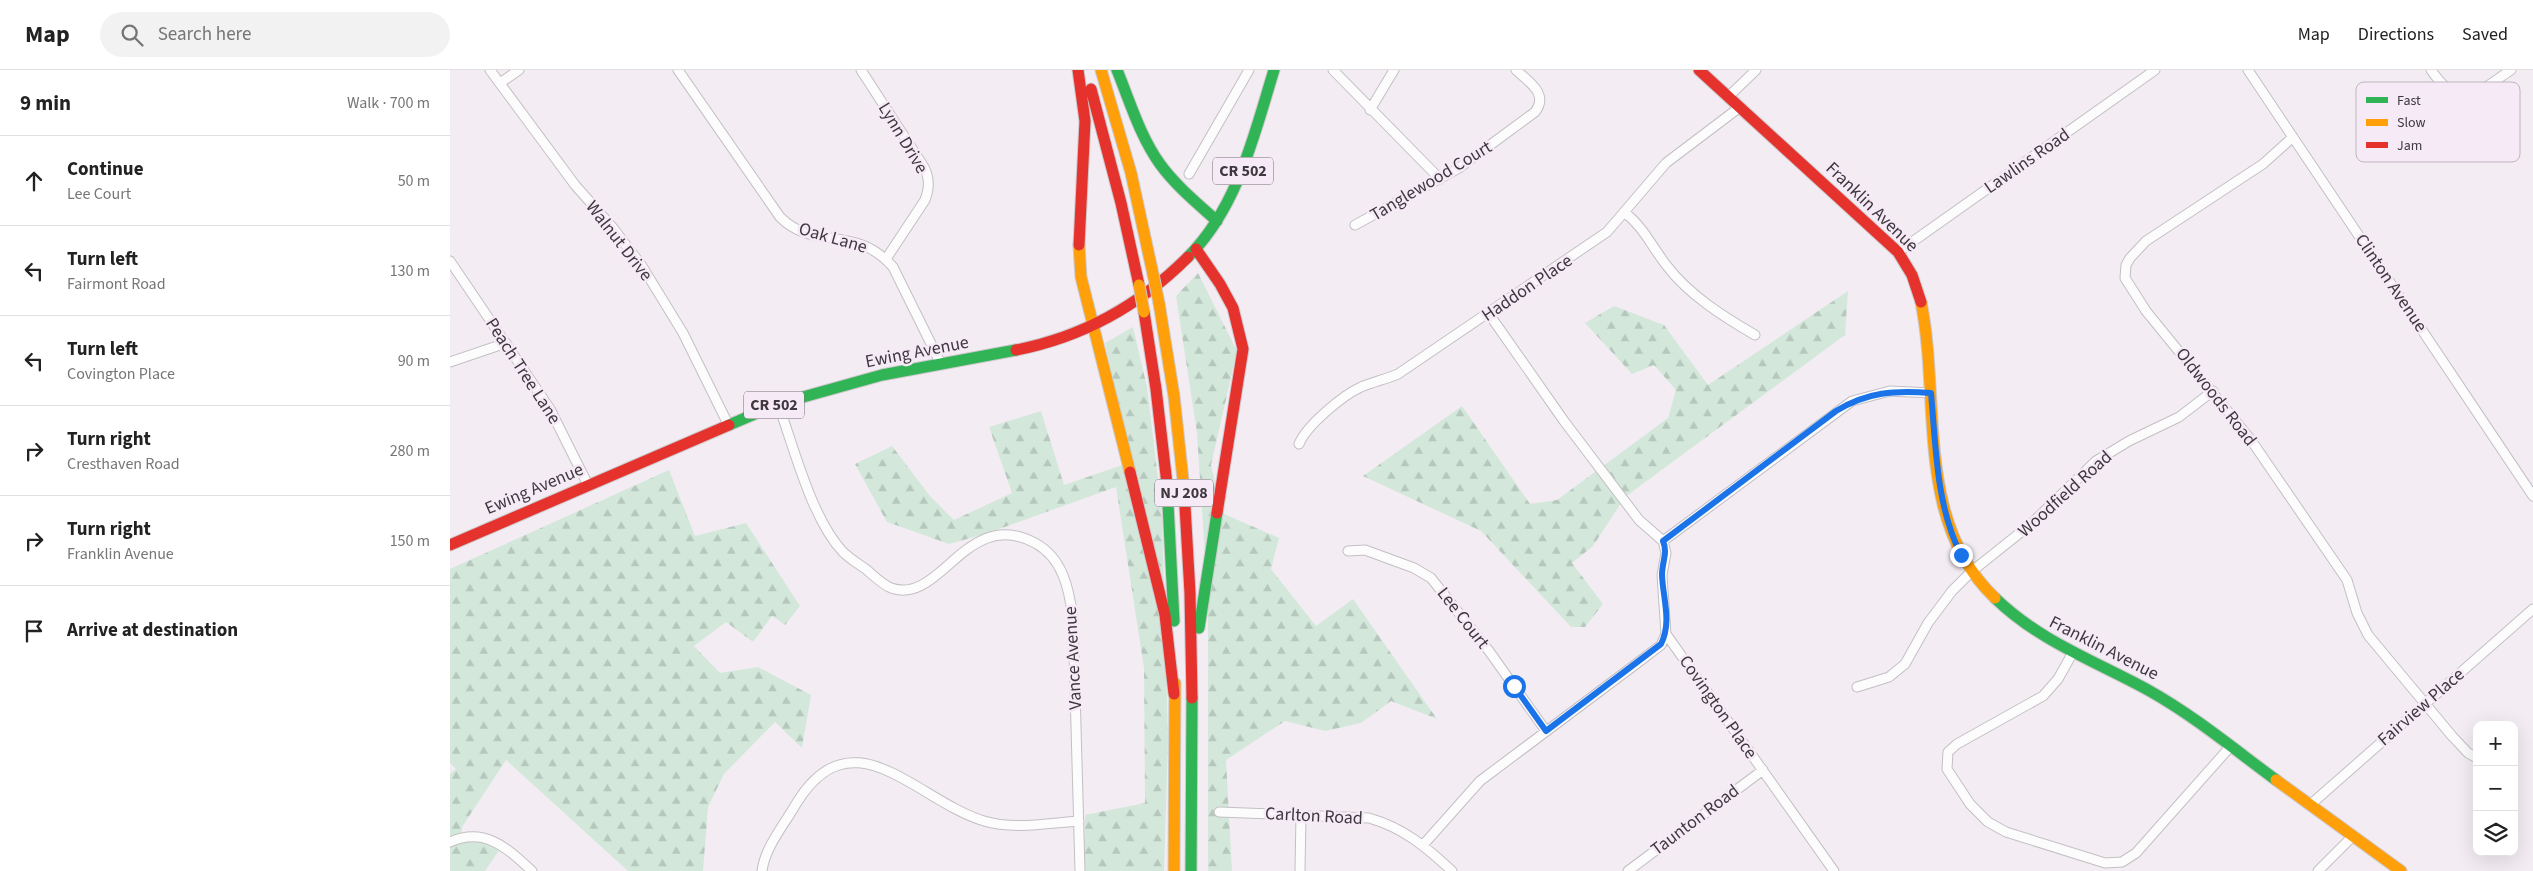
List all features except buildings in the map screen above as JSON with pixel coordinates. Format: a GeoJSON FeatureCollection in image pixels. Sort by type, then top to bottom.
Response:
{"type":"FeatureCollection","features":[{"type":"Feature","properties":{"kind":"main road"},"geometry":{"type":"LineString","coordinates":[[1078,70],[1085,110],[1079,259],[1083,288],[1162,597],[1174,694]]}},
{"type":"Feature","properties":{"kind":"main road","name":"NJ 208"},"geometry":{"type":"LineString","coordinates":[[1085,70],[1115,177],[1139,285],[1157,389],[1166,473],[1174,584],[1174,871]]}},
{"type":"Feature","properties":{"kind":"main road","name":"NJ 208"},"geometry":{"type":"LineString","coordinates":[[1101,70],[1131,173],[1154,274],[1174,397],[1188,555],[1191,684],[1191,871]]}},
{"type":"Feature","properties":{"kind":"main road"},"geometry":{"type":"LineString","coordinates":[[1117,70],[1145,139],[1160,163],[1178,185],[1217,221]]}},
{"type":"Feature","properties":{"kind":"main road","name":"Ewing Avenue"},"geometry":{"type":"LineString","coordinates":[[450,545],[778,404],[882,375],[1042,344],[1093,326],[1148,293],[1196,249],[1217,221],[1245,166],[1274,70]]}},
{"type":"Feature","properties":{"kind":"main road","name":"Franklin Avenue"},"geometry":{"type":"LineString","coordinates":[[1699,70],[1898,252],[1911,271],[1922,308],[1943,506],[1954,540],[1971,572],[1985,589],[2015,617],[2072,654],[2147,688],[2401,871]]}},
{"type":"Feature","properties":{"kind":"main road"},"geometry":{"type":"LineString","coordinates":[[1191,684],[1202,603],[1243,349],[1240,325],[1232,302],[1196,249]]}},
{"type":"Feature","properties":{"kind":"street","name":"Walnut Drive"},"geometry":{"type":"LineString","coordinates":[[490,70],[574,185],[613,228],[642,266],[683,333],[728,424]]}},
{"type":"Feature","properties":{"kind":"street"},"geometry":{"type":"LineString","coordinates":[[500,83],[519,70]]}},
{"type":"Feature","properties":{"kind":"street","name":"Oak Lane"},"geometry":{"type":"LineString","coordinates":[[678,70],[774,209],[787,224],[809,235],[859,242],[886,259],[900,278],[941,364]]}},
{"type":"Feature","properties":{"kind":"street","name":"Lynn Drive"},"geometry":{"type":"LineString","coordinates":[[861,70],[922,164],[928,177],[928,192],[925,200],[886,259]]}},
{"type":"Feature","properties":{"kind":"street"},"geometry":{"type":"LineString","coordinates":[[1189,174],[1249,70]]}},
{"type":"Feature","properties":{"kind":"street"},"geometry":{"type":"LineString","coordinates":[[1333,70],[1370,110],[1440,179]]}},
{"type":"Feature","properties":{"kind":"street"},"geometry":{"type":"LineString","coordinates":[[1370,110],[1394,70]]}},
{"type":"Feature","properties":{"kind":"street","name":"Tanglewood Court"},"geometry":{"type":"LineString","coordinates":[[1355,225],[1440,179],[1497,141],[1538,108],[1539,92],[1516,70]]}},
{"type":"Feature","properties":{"kind":"street"},"geometry":{"type":"LineString","coordinates":[[1728,97],[1756,70]]}},
{"type":"Feature","properties":{"kind":"street","name":"Lawlins Road"},"geometry":{"type":"LineString","coordinates":[[1898,252],[2155,70]]}},
{"type":"Feature","properties":{"kind":"street","name":"Clinton Avenue"},"geometry":{"type":"LineString","coordinates":[[2248,70],[2533,496]]}},
{"type":"Feature","properties":{"kind":"street"},"geometry":{"type":"LineString","coordinates":[[2431,70],[2441,82]]}},
{"type":"Feature","properties":{"kind":"street"},"geometry":{"type":"LineString","coordinates":[[2492,82],[2511,70]]}},
{"type":"Feature","properties":{"kind":"street","name":"Haddon Place"},"geometry":{"type":"LineString","coordinates":[[1299,444],[1302,434],[1344,397],[1362,387],[1398,374],[1608,232],[1666,163],[1740,107]]}},
{"type":"Feature","properties":{"kind":"street","name":"Oldwoods Road"},"geometry":{"type":"LineString","coordinates":[[2292,137],[2263,164],[2146,241],[2126,265],[2125,278],[2130,289],[2213,390],[2251,440],[2347,580],[2357,613],[2368,635],[2458,742],[2473,755]]}},
{"type":"Feature","properties":{"kind":"street"},"geometry":{"type":"LineString","coordinates":[[1624,212],[1640,226],[1680,280],[1736,324],[1755,335]]}},
{"type":"Feature","properties":{"kind":"street","name":"Peach Tree Lane"},"geometry":{"type":"LineString","coordinates":[[450,261],[550,410],[588,485]]}},
{"type":"Feature","properties":{"kind":"street"},"geometry":{"type":"LineString","coordinates":[[1424,844],[1480,781],[1655,649],[1661,644],[1666,634],[1662,575],[1666,553],[1663,541],[1639,520],[1564,421],[1489,314]]}},
{"type":"Feature","properties":{"kind":"street"},"geometry":{"type":"LineString","coordinates":[[450,362],[506,343]]}},
{"type":"Feature","properties":{"kind":"street","name":"Woodfield Road"},"geometry":{"type":"LineString","coordinates":[[1858,687],[1889,677],[1905,664],[1939,606],[1971,572],[2024,530],[2096,461],[2129,441],[2179,416],[2213,390]]}},
{"type":"Feature","properties":{"kind":"street"},"geometry":{"type":"LineString","coordinates":[[1663,541],[1852,401],[1890,391],[1931,393]]}},
{"type":"Feature","properties":{"kind":"street","name":"Vance Avenue"},"geometry":{"type":"LineString","coordinates":[[778,404],[823,523],[844,552],[884,584],[899,590],[915,588],[930,580],[968,547],[988,538],[999,536],[1010,536],[1030,541],[1040,546],[1056,561],[1066,583],[1073,618],[1080,871]]}},
{"type":"Feature","properties":{"kind":"street","name":"Lee Court"},"geometry":{"type":"LineString","coordinates":[[1348,551],[1365,550],[1414,568],[1431,578],[1489,651],[1546,731]]}},
{"type":"Feature","properties":{"kind":"street","name":"Fairview Place"},"geometry":{"type":"LineString","coordinates":[[2310,805],[2533,609]]}},
{"type":"Feature","properties":{"kind":"street","name":"Covington Place"},"geometry":{"type":"LineString","coordinates":[[1666,634],[1834,871]]}},
{"type":"Feature","properties":{"kind":"street"},"geometry":{"type":"LineString","coordinates":[[2072,654],[2058,679],[2043,696],[1957,744],[1948,752],[1947,769],[1970,804],[1998,828],[2105,863],[2122,862],[2136,853],[2230,747]]}},
{"type":"Feature","properties":{"kind":"street"},"geometry":{"type":"LineString","coordinates":[[762,871],[767,853],[806,788],[822,772],[842,763],[862,762],[882,768],[960,812],[986,822],[1014,825],[1079,821]]}},
{"type":"Feature","properties":{"kind":"street","name":"Taunton Road"},"geometry":{"type":"LineString","coordinates":[[1628,871],[1763,770]]}},
{"type":"Feature","properties":{"kind":"street","name":"Carlton Road"},"geometry":{"type":"LineString","coordinates":[[1219,812],[1369,818],[1399,829],[1424,844],[1452,871]]}},
{"type":"Feature","properties":{"kind":"street"},"geometry":{"type":"LineString","coordinates":[[1300,871],[1301,814]]}},
{"type":"Feature","properties":{"kind":"street"},"geometry":{"type":"LineString","coordinates":[[2318,871],[2353,836]]}},
{"type":"Feature","properties":{"kind":"street"},"geometry":{"type":"LineString","coordinates":[[450,842],[460,837],[489,839],[506,847],[532,871]]}},
{"type":"Feature","properties":{"kind":"green space"},"geometry":{"type":"Polygon","coordinates":[[[1198,273],[1237,351],[1211,465],[1222,513],[1279,538],[1271,569],[1316,626],[1353,599],[1437,719],[1391,701],[1361,723],[1325,731],[1285,721],[1226,760],[1232,871],[1208,871],[1208,603],[1197,433],[1176,296],[1198,273]]]}},
{"type":"Feature","properties":{"kind":"green space"},"geometry":{"type":"Polygon","coordinates":[[[1848,291],[1845,335],[1625,497],[1593,546],[1572,563],[1603,604],[1585,627],[1571,627],[1481,531],[1363,476],[1462,406],[1530,504],[1557,500],[1668,418],[1676,390],[1654,365],[1632,374],[1585,323],[1614,306],[1664,325],[1708,385],[1848,291]]]}},
{"type":"Feature","properties":{"kind":"green space"},"geometry":{"type":"Polygon","coordinates":[[[1133,327],[1147,387],[1162,512],[1168,740],[1164,871],[1084,871],[1085,815],[1145,803],[1144,668],[1116,487],[985,534],[949,544],[887,522],[855,464],[892,446],[930,496],[954,520],[1012,493],[989,427],[1041,411],[1064,485],[1131,462],[1105,343],[1133,327]]]}},
{"type":"Feature","properties":{"kind":"green space"},"geometry":{"type":"Polygon","coordinates":[[[669,470],[695,536],[746,523],[800,606],[785,625],[772,616],[753,642],[726,622],[694,646],[720,673],[758,667],[811,695],[802,748],[775,722],[724,774],[708,807],[703,871],[628,871],[506,760],[462,827],[461,838],[504,843],[485,871],[450,871],[450,774],[456,769],[450,763],[450,569],[669,470]]]}},
{"type":"Feature","properties":{"kind":"traffic: fast"},"geometry":{"type":"LineString","coordinates":[[1117,70],[1141,130],[1160,164],[1180,187],[1217,221]]}},
{"type":"Feature","properties":{"kind":"traffic: fast"},"geometry":{"type":"LineString","coordinates":[[1188,257],[1220,216],[1232,193],[1251,145],[1274,70]]}},
{"type":"Feature","properties":{"kind":"traffic: fast"},"geometry":{"type":"LineString","coordinates":[[729,425],[778,404],[882,375],[1016,350]]}},
{"type":"Feature","properties":{"kind":"traffic: fast"},"geometry":{"type":"LineString","coordinates":[[1167,484],[1174,621]]}},
{"type":"Feature","properties":{"kind":"traffic: fast"},"geometry":{"type":"LineString","coordinates":[[1199,628],[1217,513]]}},
{"type":"Feature","properties":{"kind":"traffic: fast"},"geometry":{"type":"LineString","coordinates":[[1995,598],[2012,613],[2049,638],[2148,690],[2181,710],[2276,780]]}},
{"type":"Feature","properties":{"kind":"traffic: fast"},"geometry":{"type":"LineString","coordinates":[[1191,871],[1192,698]]}},
{"type":"Feature","properties":{"kind":"traffic: slow"},"geometry":{"type":"LineString","coordinates":[[1101,70],[1131,173],[1153,274]]}},
{"type":"Feature","properties":{"kind":"traffic: slow"},"geometry":{"type":"LineString","coordinates":[[1079,245],[1081,277],[1130,472]]}},
{"type":"Feature","properties":{"kind":"traffic: slow"},"geometry":{"type":"LineString","coordinates":[[1153,274],[1159,303]]}},
{"type":"Feature","properties":{"kind":"traffic: slow"},"geometry":{"type":"LineString","coordinates":[[1139,285],[1144,312]]}},
{"type":"Feature","properties":{"kind":"traffic: slow"},"geometry":{"type":"LineString","coordinates":[[1921,302],[1927,340],[1935,458],[1941,497],[1952,533],[1969,567],[1995,598]]}},
{"type":"Feature","properties":{"kind":"traffic: slow"},"geometry":{"type":"LineString","coordinates":[[1159,303],[1174,396],[1184,489]]}},
{"type":"Feature","properties":{"kind":"traffic: slow"},"geometry":{"type":"LineString","coordinates":[[1174,871],[1175,683]]}},
{"type":"Feature","properties":{"kind":"traffic: slow"},"geometry":{"type":"LineString","coordinates":[[2276,780],[2401,871]]}},
{"type":"Feature","properties":{"kind":"traffic: jam"},"geometry":{"type":"LineString","coordinates":[[1078,70],[1085,121],[1079,245]]}},
{"type":"Feature","properties":{"kind":"traffic: jam"},"geometry":{"type":"LineString","coordinates":[[1699,70],[1898,252],[1912,275],[1921,302]]}},
{"type":"Feature","properties":{"kind":"traffic: jam"},"geometry":{"type":"LineString","coordinates":[[1091,89],[1121,203],[1139,285]]}},
{"type":"Feature","properties":{"kind":"traffic: jam"},"geometry":{"type":"LineString","coordinates":[[1196,249],[1220,284],[1233,308],[1243,349],[1217,513]]}},
{"type":"Feature","properties":{"kind":"traffic: jam"},"geometry":{"type":"LineString","coordinates":[[1016,350],[1064,337],[1109,317],[1150,290],[1188,257]]}},
{"type":"Feature","properties":{"kind":"traffic: jam"},"geometry":{"type":"LineString","coordinates":[[1144,312],[1156,389],[1167,484]]}},
{"type":"Feature","properties":{"kind":"traffic: jam"},"geometry":{"type":"LineString","coordinates":[[450,545],[729,425]]}},
{"type":"Feature","properties":{"kind":"traffic: jam"},"geometry":{"type":"LineString","coordinates":[[1130,472],[1165,615],[1174,694]]}},
{"type":"Feature","properties":{"kind":"traffic: jam"},"geometry":{"type":"LineString","coordinates":[[1184,489],[1190,593],[1192,698]]}},
{"type":"Feature","properties":{"kind":"route"},"geometry":{"type":"LineString","coordinates":[[1514,686],[1546,731],[1661,644],[1666,634],[1667,619],[1662,575],[1666,553],[1663,541],[1836,411],[1858,398],[1899,390],[1931,393],[1943,506],[1947,522],[1961,555]]}}]}
